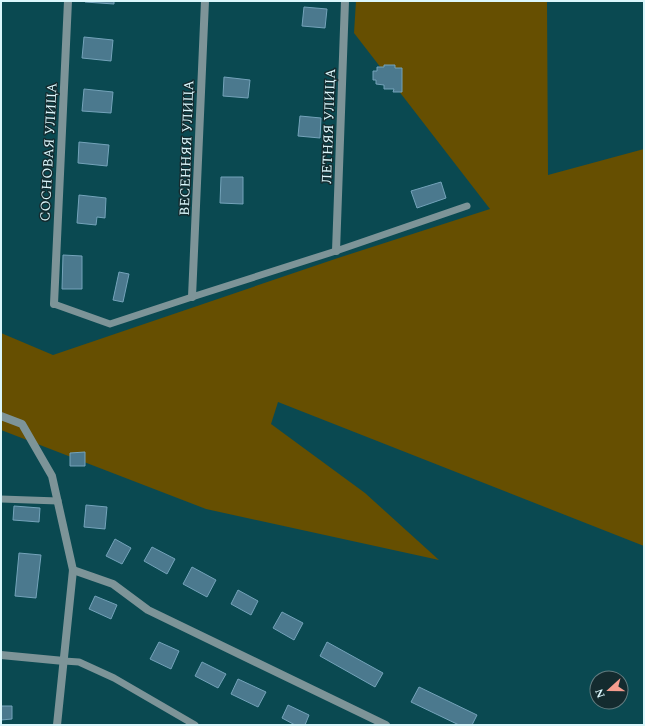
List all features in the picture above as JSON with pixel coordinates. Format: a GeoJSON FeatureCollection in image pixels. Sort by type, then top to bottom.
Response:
{"type":"FeatureCollection","features":[{"type":"Feature","properties":{"kind":"street","name":"СОСНОВАЯ УЛИЦА"},"geometry":{"type":"LineString","coordinates":[[54,304],[68,1]]}},
{"type":"Feature","properties":{"kind":"street","name":"ВЕСЕННЯЯ УЛИЦА"},"geometry":{"type":"LineString","coordinates":[[192,297],[205,1]]}},
{"type":"Feature","properties":{"kind":"street","name":"ЛЕТНЯЯ УЛИЦА"},"geometry":{"type":"LineString","coordinates":[[336,251],[345,1]]}},
{"type":"Feature","properties":{"kind":"street"},"geometry":{"type":"LineString","coordinates":[[1,416],[22,424],[52,476],[73,570],[57,725]]}},
{"type":"Feature","properties":{"kind":"street"},"geometry":{"type":"LineString","coordinates":[[73,570],[113,584],[148,610],[386,725]]}},
{"type":"Feature","properties":{"kind":"street"},"geometry":{"type":"LineString","coordinates":[[1,655],[64,661]]}},
{"type":"Feature","properties":{"kind":"lane"},"geometry":{"type":"LineString","coordinates":[[54,304],[110,324],[336,251],[467,206]]}},
{"type":"Feature","properties":{"kind":"lane"},"geometry":{"type":"LineString","coordinates":[[1,499],[58,501]]}},
{"type":"Feature","properties":{"kind":"lane"},"geometry":{"type":"LineString","coordinates":[[64,661],[78,662],[114,678],[195,725]]}},
{"type":"Feature","properties":{"kind":"shaded area"},"geometry":{"type":"Polygon","coordinates":[[[356,1],[547,1],[548,175],[644,149],[644,546],[278,402],[271,424],[365,493],[439,560],[206,509],[1,430],[1,333],[53,355],[338,258],[490,209],[354,33],[356,1]]]}},
{"type":"Feature","properties":{"kind":"building"},"geometry":{"type":"Polygon","coordinates":[[[114,1],[114,4],[85,2],[114,1]]]}},
{"type":"Feature","properties":{"kind":"building"},"geometry":{"type":"Polygon","coordinates":[[[304,7],[327,9],[325,28],[302,26],[304,7]]]}},
{"type":"Feature","properties":{"kind":"building"},"geometry":{"type":"Polygon","coordinates":[[[84,37],[113,40],[111,61],[82,58],[84,37]]]}},
{"type":"Feature","properties":{"kind":"building"},"geometry":{"type":"Polygon","coordinates":[[[384,65],[395,65],[395,68],[402,68],[402,92],[393,92],[394,89],[384,89],[384,85],[376,84],[376,80],[373,80],[373,71],[377,71],[377,67],[384,67],[384,65]]]}},
{"type":"Feature","properties":{"kind":"building"},"geometry":{"type":"Polygon","coordinates":[[[224,77],[250,80],[248,98],[223,96],[224,77]]]}},
{"type":"Feature","properties":{"kind":"building"},"geometry":{"type":"Polygon","coordinates":[[[84,89],[113,92],[111,113],[82,111],[84,89]]]}},
{"type":"Feature","properties":{"kind":"building"},"geometry":{"type":"Polygon","coordinates":[[[300,116],[321,118],[320,138],[298,136],[300,116]]]}},
{"type":"Feature","properties":{"kind":"building"},"geometry":{"type":"Polygon","coordinates":[[[79,142],[109,145],[107,166],[78,163],[79,142]]]}},
{"type":"Feature","properties":{"kind":"building"},"geometry":{"type":"Polygon","coordinates":[[[221,177],[243,177],[243,204],[220,203],[221,177]]]}},
{"type":"Feature","properties":{"kind":"building"},"geometry":{"type":"Polygon","coordinates":[[[441,182],[446,198],[417,208],[411,191],[441,182]]]}},
{"type":"Feature","properties":{"kind":"building"},"geometry":{"type":"Polygon","coordinates":[[[79,195],[106,198],[105,218],[97,217],[96,225],[77,223],[79,195]]]}},
{"type":"Feature","properties":{"kind":"building"},"geometry":{"type":"Polygon","coordinates":[[[63,255],[82,256],[82,289],[62,289],[63,255]]]}},
{"type":"Feature","properties":{"kind":"building"},"geometry":{"type":"Polygon","coordinates":[[[119,272],[129,274],[123,302],[113,300],[119,272]]]}},
{"type":"Feature","properties":{"kind":"building"},"geometry":{"type":"Polygon","coordinates":[[[85,452],[85,466],[70,466],[70,453],[85,452]]]}},
{"type":"Feature","properties":{"kind":"building"},"geometry":{"type":"Polygon","coordinates":[[[86,505],[107,507],[105,529],[84,527],[86,505]]]}},
{"type":"Feature","properties":{"kind":"building"},"geometry":{"type":"Polygon","coordinates":[[[14,506],[40,508],[39,522],[13,520],[14,506]]]}},
{"type":"Feature","properties":{"kind":"building"},"geometry":{"type":"Polygon","coordinates":[[[115,539],[131,548],[122,564],[106,556],[115,539]]]}},
{"type":"Feature","properties":{"kind":"building"},"geometry":{"type":"Polygon","coordinates":[[[152,547],[175,559],[167,574],[144,561],[152,547]]]}},
{"type":"Feature","properties":{"kind":"building"},"geometry":{"type":"Polygon","coordinates":[[[19,553],[41,555],[36,598],[15,596],[19,553]]]}},
{"type":"Feature","properties":{"kind":"building"},"geometry":{"type":"Polygon","coordinates":[[[192,567],[216,580],[207,597],[183,584],[192,567]]]}},
{"type":"Feature","properties":{"kind":"building"},"geometry":{"type":"Polygon","coordinates":[[[238,590],[258,601],[251,615],[231,604],[238,590]]]}},
{"type":"Feature","properties":{"kind":"building"},"geometry":{"type":"Polygon","coordinates":[[[95,596],[117,605],[111,619],[89,609],[95,596]]]}},
{"type":"Feature","properties":{"kind":"building"},"geometry":{"type":"Polygon","coordinates":[[[282,612],[303,623],[294,640],[273,628],[282,612]]]}},
{"type":"Feature","properties":{"kind":"building"},"geometry":{"type":"Polygon","coordinates":[[[159,642],[179,651],[171,669],[150,659],[159,642]]]}},
{"type":"Feature","properties":{"kind":"building"},"geometry":{"type":"Polygon","coordinates":[[[327,642],[383,673],[375,687],[320,656],[327,642]]]}},
{"type":"Feature","properties":{"kind":"building"},"geometry":{"type":"Polygon","coordinates":[[[202,662],[226,674],[218,688],[195,676],[202,662]]]}},
{"type":"Feature","properties":{"kind":"building"},"geometry":{"type":"Polygon","coordinates":[[[238,679],[266,692],[258,707],[231,694],[238,679]]]}},
{"type":"Feature","properties":{"kind":"building"},"geometry":{"type":"Polygon","coordinates":[[[419,687],[477,715],[472,725],[459,725],[411,702],[419,687]]]}},
{"type":"Feature","properties":{"kind":"building"},"geometry":{"type":"Polygon","coordinates":[[[288,705],[309,715],[305,725],[295,725],[282,718],[288,705]]]}},
{"type":"Feature","properties":{"kind":"building"},"geometry":{"type":"Polygon","coordinates":[[[1,706],[12,706],[12,719],[1,720],[1,706]]]}}]}
